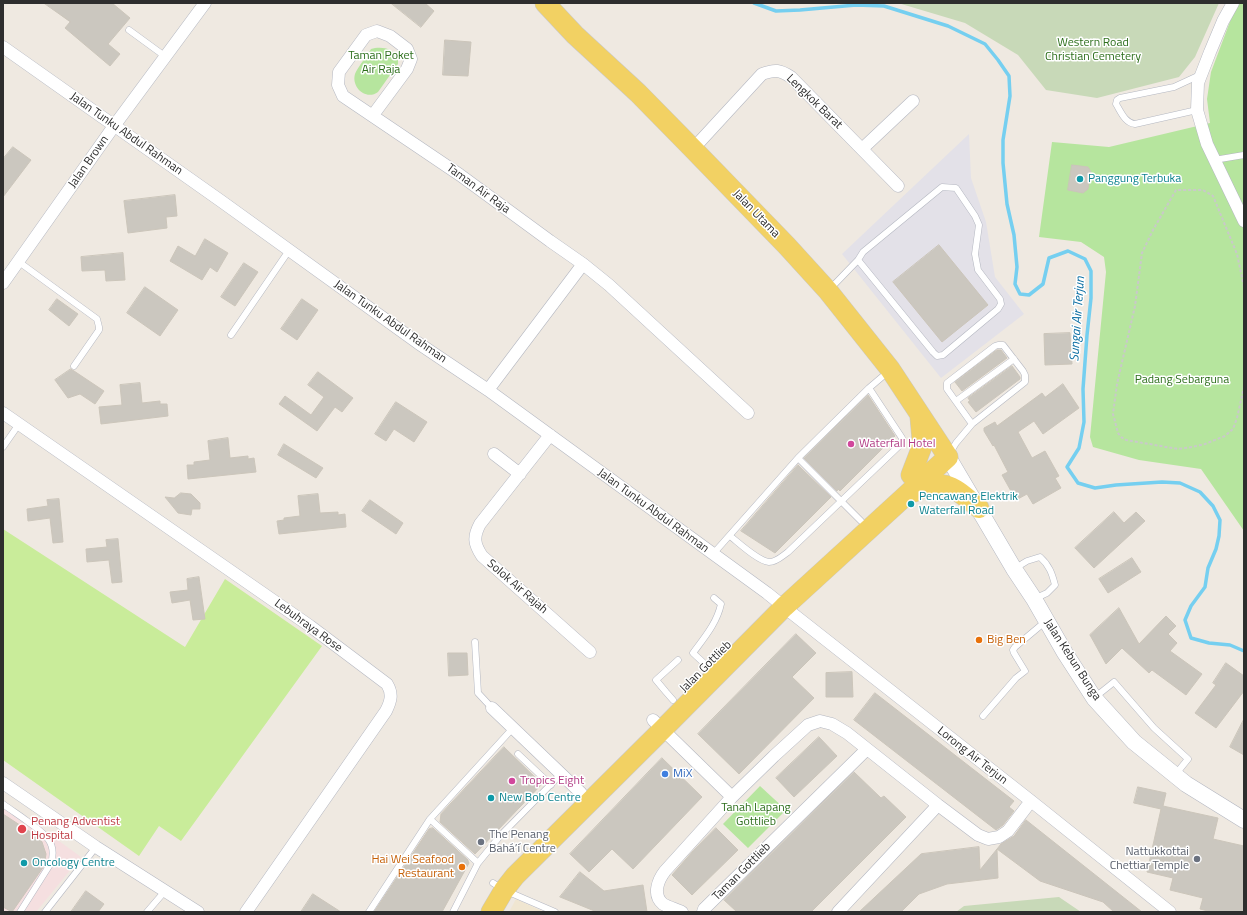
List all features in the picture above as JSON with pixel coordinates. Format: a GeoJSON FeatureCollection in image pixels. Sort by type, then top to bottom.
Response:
{"type":"FeatureCollection","features":[{"type":"Feature","properties":{"kind":"main road","name":"Jalan Utama"},"geometry":{"type":"LineString","coordinates":[[545,3],[575,35],[638,93],[787,246],[828,291],[890,369],[920,414],[948,449]]}},
{"type":"Feature","properties":{"kind":"main road"},"geometry":{"type":"LineString","coordinates":[[911,475],[921,449],[922,439],[920,414]]}},
{"type":"Feature","properties":{"kind":"main road","name":"Jalan Gottlieb"},"geometry":{"type":"LineString","coordinates":[[491,912],[498,886],[509,863],[551,824],[585,797],[861,521],[911,475],[948,449]]}},
{"type":"Feature","properties":{"kind":"main road","name":"Jalan Gottlieb"},"geometry":{"type":"LineString","coordinates":[[658,725],[673,700],[707,666],[905,496],[948,449]]}},
{"type":"Feature","properties":{"kind":"main road"},"geometry":{"type":"LineString","coordinates":[[905,496],[926,486],[942,484],[960,492],[979,508]]}},
{"type":"Feature","properties":{"kind":"main road","name":"Jalan Gottlieb"},"geometry":{"type":"LineString","coordinates":[[476,912],[498,886]]}},
{"type":"Feature","properties":{"kind":"street","name":"Jalan Brown"},"geometry":{"type":"LineString","coordinates":[[3,283],[114,126],[205,3]]}},
{"type":"Feature","properties":{"kind":"street"},"geometry":{"type":"LineString","coordinates":[[1233,3],[1223,20],[1198,83],[1197,110],[1206,144],[1244,221]]}},
{"type":"Feature","properties":{"kind":"street","name":"Taman Air Raja"},"geometry":{"type":"LineString","coordinates":[[373,116],[407,69],[411,59],[407,49],[390,36],[377,31],[366,35],[339,72],[338,85],[343,96],[460,175],[583,264],[609,285],[748,413]]}},
{"type":"Feature","properties":{"kind":"street","name":"Jalan Tunku Abdul Rahman"},"geometry":{"type":"LineString","coordinates":[[3,47],[290,250],[418,343],[488,390],[779,603]]}},
{"type":"Feature","properties":{"kind":"street","name":"Lengkok Barat"},"geometry":{"type":"LineString","coordinates":[[693,149],[762,74],[773,70],[784,72],[791,77],[898,186]]}},
{"type":"Feature","properties":{"kind":"street"},"geometry":{"type":"LineString","coordinates":[[862,149],[912,101]]}},
{"type":"Feature","properties":{"kind":"street"},"geometry":{"type":"LineString","coordinates":[[488,390],[583,264]]}},
{"type":"Feature","properties":{"kind":"street","name":"Lebuhraya Rose"},"geometry":{"type":"LineString","coordinates":[[3,413],[310,626],[387,684],[390,690],[392,696],[386,711],[246,912]]}},
{"type":"Feature","properties":{"kind":"street","name":"Solok Air Rajah"},"geometry":{"type":"LineString","coordinates":[[550,435],[480,524],[475,533],[476,542],[478,550],[482,556],[590,652]]}},
{"type":"Feature","properties":{"kind":"street","name":"Jalan Kebun Bunga"},"geometry":{"type":"LineString","coordinates":[[948,449],[979,508],[1014,569],[1094,698],[1134,742],[1186,784],[1244,820]]}},
{"type":"Feature","properties":{"kind":"street"},"geometry":{"type":"LineString","coordinates":[[494,454],[520,474]]}},
{"type":"Feature","properties":{"kind":"street","name":"Lorong Air Terjun"},"geometry":{"type":"LineString","coordinates":[[779,603],[1170,912]]}},
{"type":"Feature","properties":{"kind":"street"},"geometry":{"type":"LineString","coordinates":[[492,708],[585,797]]}},
{"type":"Feature","properties":{"kind":"street"},"geometry":{"type":"LineString","coordinates":[[682,912],[663,903],[657,894],[657,885],[664,871],[732,797],[808,725],[820,722],[832,724],[847,733],[938,805],[978,835],[988,839],[999,837],[1008,831],[1031,801]]}},
{"type":"Feature","properties":{"kind":"street"},"geometry":{"type":"LineString","coordinates":[[658,725],[732,797]]}},
{"type":"Feature","properties":{"kind":"street","name":"Taman Gottlieb"},"geometry":{"type":"LineString","coordinates":[[703,912],[704,909],[867,749]]}},
{"type":"Feature","properties":{"kind":"street"},"geometry":{"type":"LineString","coordinates":[[3,783],[96,847],[198,912]]}},
{"type":"Feature","properties":{"kind":"street"},"geometry":{"type":"LineString","coordinates":[[838,912],[938,805]]}},
{"type":"Feature","properties":{"kind":"lane"},"geometry":{"type":"LineString","coordinates":[[129,30],[166,57]]}},
{"type":"Feature","properties":{"kind":"lane"},"geometry":{"type":"LineString","coordinates":[[1197,110],[1135,124],[1126,120],[1116,104],[1117,100],[1120,98],[1174,88],[1202,74]]}},
{"type":"Feature","properties":{"kind":"lane"},"geometry":{"type":"LineString","coordinates":[[1214,160],[1244,155]]}},
{"type":"Feature","properties":{"kind":"lane"},"geometry":{"type":"LineString","coordinates":[[828,291],[858,260],[863,252],[942,186],[956,188],[975,216],[979,225],[975,254],[978,270],[1000,299],[1001,304],[998,309],[943,354],[937,356],[858,260]]}},
{"type":"Feature","properties":{"kind":"lane"},"geometry":{"type":"LineString","coordinates":[[231,334],[290,250]]}},
{"type":"Feature","properties":{"kind":"lane"},"geometry":{"type":"LineString","coordinates":[[19,262],[97,320],[99,327],[98,330],[74,366]]}},
{"type":"Feature","properties":{"kind":"lane"},"geometry":{"type":"LineString","coordinates":[[948,449],[972,424],[1025,382],[1025,375],[1003,345],[995,346],[947,383],[947,389],[972,424]]}},
{"type":"Feature","properties":{"kind":"lane"},"geometry":{"type":"LineString","coordinates":[[956,402],[1014,359]]}},
{"type":"Feature","properties":{"kind":"lane"},"geometry":{"type":"LineString","coordinates":[[713,554],[798,458],[890,369]]}},
{"type":"Feature","properties":{"kind":"lane"},"geometry":{"type":"LineString","coordinates":[[730,536],[761,560],[769,562],[777,560],[788,552],[899,446],[902,438],[869,388]]}},
{"type":"Feature","properties":{"kind":"lane"},"geometry":{"type":"LineString","coordinates":[[3,447],[19,424]]}},
{"type":"Feature","properties":{"kind":"lane"},"geometry":{"type":"LineString","coordinates":[[798,458],[861,521]]}},
{"type":"Feature","properties":{"kind":"lane"},"geometry":{"type":"LineString","coordinates":[[1014,569],[1026,561],[1040,557],[1052,572],[1055,585],[1047,593],[1034,599]]}},
{"type":"Feature","properties":{"kind":"lane"},"geometry":{"type":"LineString","coordinates":[[707,666],[692,653],[707,634],[718,615],[720,604],[714,598]]}},
{"type":"Feature","properties":{"kind":"lane"},"geometry":{"type":"LineString","coordinates":[[983,716],[1016,678],[1025,671],[1014,653],[1015,647],[1046,621]]}},
{"type":"Feature","properties":{"kind":"lane"},"geometry":{"type":"LineString","coordinates":[[475,642],[478,693],[492,708]]}},
{"type":"Feature","properties":{"kind":"lane"},"geometry":{"type":"LineString","coordinates":[[673,700],[656,680],[678,660]]}},
{"type":"Feature","properties":{"kind":"lane"},"geometry":{"type":"LineString","coordinates":[[1094,698],[1114,682],[1154,728],[1188,759],[1175,775]]}},
{"type":"Feature","properties":{"kind":"lane"},"geometry":{"type":"LineString","coordinates":[[369,912],[430,819],[513,728]]}},
{"type":"Feature","properties":{"kind":"lane"},"geometry":{"type":"LineString","coordinates":[[518,754],[550,785]]}},
{"type":"Feature","properties":{"kind":"lane"},"geometry":{"type":"LineString","coordinates":[[452,912],[478,863],[500,836],[561,774]]}},
{"type":"Feature","properties":{"kind":"lane"},"geometry":{"type":"LineString","coordinates":[[3,804],[44,833],[49,840],[54,856],[52,863],[20,912]]}},
{"type":"Feature","properties":{"kind":"lane"},"geometry":{"type":"LineString","coordinates":[[430,819],[478,863]]}},
{"type":"Feature","properties":{"kind":"lane"},"geometry":{"type":"LineString","coordinates":[[45,912],[96,847]]}},
{"type":"Feature","properties":{"kind":"lane"},"geometry":{"type":"LineString","coordinates":[[498,886],[555,912]]}},
{"type":"Feature","properties":{"kind":"lane"},"geometry":{"type":"LineString","coordinates":[[147,912],[165,891]]}},
{"type":"Feature","properties":{"kind":"path"},"geometry":{"type":"LineString","coordinates":[[1244,287],[1237,254],[1213,196],[1203,190],[1176,190],[1153,230],[1142,253],[1135,306],[1117,384],[1113,414],[1118,433],[1126,440],[1178,449],[1205,444],[1225,436],[1234,429],[1238,418],[1244,388]]}},
{"type":"Feature","properties":{"kind":"shaded area"},"geometry":{"type":"Polygon","coordinates":[[[969,134],[971,178],[986,222],[995,277],[1024,314],[941,378],[842,254],[969,134]]]}},
{"type":"Feature","properties":{"kind":"shaded area","name":"Penang Adventist Hospital"},"geometry":{"type":"Polygon","coordinates":[[[3,800],[81,857],[36,912],[3,912],[3,800]]]}},
{"type":"Feature","properties":{"kind":"shaded area"},"geometry":{"type":"Polygon","coordinates":[[[516,899],[544,912],[509,912],[516,899]]]}},
{"type":"Feature","properties":{"kind":"green space","name":"Western Road Christian Cemetery"},"geometry":{"type":"Polygon","coordinates":[[[898,3],[1219,3],[1195,57],[1179,77],[1097,98],[1046,90],[1018,55],[965,23],[898,3]]]}},
{"type":"Feature","properties":{"kind":"green space","name":"Padang Sebarguna"},"geometry":{"type":"Polygon","coordinates":[[[1237,3],[1244,3],[1244,531],[1201,469],[1139,460],[1093,447],[1090,437],[1106,272],[1104,257],[1081,242],[1039,237],[1052,142],[1109,147],[1210,123],[1207,99],[1211,72],[1237,3]]]}},
{"type":"Feature","properties":{"kind":"green space","name":"Taman Poket Air Raja"},"geometry":{"type":"Polygon","coordinates":[[[386,48],[393,52],[398,58],[398,64],[378,92],[369,95],[364,94],[357,88],[354,79],[360,65],[371,49],[386,48]]]}},
{"type":"Feature","properties":{"kind":"green space"},"geometry":{"type":"Polygon","coordinates":[[[3,529],[185,647],[225,579],[322,646],[181,841],[159,826],[139,856],[3,760],[3,529]]]}},
{"type":"Feature","properties":{"kind":"green space","name":"Tanah Lapang Gottlieb"},"geometry":{"type":"Polygon","coordinates":[[[760,786],[786,810],[748,848],[723,824],[760,786]]]}},
{"type":"Feature","properties":{"kind":"green space"},"geometry":{"type":"Polygon","coordinates":[[[1059,897],[1081,912],[956,912],[964,906],[1059,897]]]}},
{"type":"Feature","properties":{"kind":"building"},"geometry":{"type":"Polygon","coordinates":[[[44,3],[112,3],[130,18],[108,44],[120,54],[110,66],[65,28],[70,22],[44,3]]]}},
{"type":"Feature","properties":{"kind":"building"},"geometry":{"type":"Polygon","coordinates":[[[391,3],[425,3],[434,11],[421,27],[391,3]]]}},
{"type":"Feature","properties":{"kind":"building"},"geometry":{"type":"Polygon","coordinates":[[[445,40],[471,42],[468,76],[443,75],[445,40]]]}},
{"type":"Feature","properties":{"kind":"building"},"geometry":{"type":"Polygon","coordinates":[[[13,147],[31,160],[3,197],[3,159],[13,147]]]}},
{"type":"Feature","properties":{"kind":"building"},"geometry":{"type":"Polygon","coordinates":[[[1072,165],[1088,167],[1091,172],[1088,189],[1083,193],[1068,190],[1072,165]]]}},
{"type":"Feature","properties":{"kind":"building"},"geometry":{"type":"Polygon","coordinates":[[[175,195],[177,216],[166,217],[167,228],[128,233],[124,201],[175,195]]]}},
{"type":"Feature","properties":{"kind":"building"},"geometry":{"type":"Polygon","coordinates":[[[205,239],[228,253],[217,272],[210,267],[202,280],[170,261],[178,246],[195,256],[205,239]]]}},
{"type":"Feature","properties":{"kind":"building"},"geometry":{"type":"Polygon","coordinates":[[[939,245],[988,305],[942,342],[893,282],[939,245]]]}},
{"type":"Feature","properties":{"kind":"building"},"geometry":{"type":"Polygon","coordinates":[[[123,253],[125,280],[106,281],[105,270],[82,271],[81,257],[123,253]]]}},
{"type":"Feature","properties":{"kind":"building"},"geometry":{"type":"Polygon","coordinates":[[[244,263],[258,272],[235,306],[221,297],[244,263]]]}},
{"type":"Feature","properties":{"kind":"building"},"geometry":{"type":"Polygon","coordinates":[[[145,287],[178,310],[160,336],[127,313],[145,287]]]}},
{"type":"Feature","properties":{"kind":"building"},"geometry":{"type":"Polygon","coordinates":[[[57,299],[78,314],[69,326],[49,310],[57,299]]]}},
{"type":"Feature","properties":{"kind":"building"},"geometry":{"type":"Polygon","coordinates":[[[302,299],[318,310],[297,340],[281,329],[302,299]]]}},
{"type":"Feature","properties":{"kind":"building"},"geometry":{"type":"Polygon","coordinates":[[[1070,333],[1072,364],[1045,365],[1044,334],[1070,333]]]}},
{"type":"Feature","properties":{"kind":"building"},"geometry":{"type":"Polygon","coordinates":[[[997,350],[1001,350],[1007,358],[962,391],[955,382],[997,350]]]}},
{"type":"Feature","properties":{"kind":"building"},"geometry":{"type":"Polygon","coordinates":[[[1012,366],[1020,379],[976,412],[968,402],[970,401],[968,398],[1012,366]]]}},
{"type":"Feature","properties":{"kind":"building"},"geometry":{"type":"Polygon","coordinates":[[[71,369],[104,391],[95,404],[80,394],[68,398],[55,380],[71,369]]]}},
{"type":"Feature","properties":{"kind":"building"},"geometry":{"type":"Polygon","coordinates":[[[318,372],[353,398],[342,412],[335,407],[317,431],[279,404],[285,396],[311,415],[324,397],[308,385],[318,372]]]}},
{"type":"Feature","properties":{"kind":"building"},"geometry":{"type":"Polygon","coordinates":[[[140,383],[142,403],[160,401],[160,404],[167,404],[168,416],[101,424],[99,407],[122,405],[120,385],[140,383]]]}},
{"type":"Feature","properties":{"kind":"building"},"geometry":{"type":"Polygon","coordinates":[[[1063,384],[1079,408],[1043,434],[1034,421],[1018,432],[1032,458],[1045,451],[1059,476],[1055,478],[1061,488],[1033,504],[1027,494],[1016,500],[1002,475],[1008,472],[994,445],[993,446],[984,431],[984,428],[995,422],[997,426],[1042,393],[1045,397],[1063,384]]]}},
{"type":"Feature","properties":{"kind":"building","name":"Waterfall Hotel"},"geometry":{"type":"Polygon","coordinates":[[[868,395],[895,436],[840,491],[838,489],[837,491],[804,458],[868,395]]]}},
{"type":"Feature","properties":{"kind":"building"},"geometry":{"type":"Polygon","coordinates":[[[396,402],[427,422],[414,442],[394,429],[386,441],[375,434],[396,402]]]}},
{"type":"Feature","properties":{"kind":"building"},"geometry":{"type":"Polygon","coordinates":[[[228,438],[230,458],[248,456],[248,459],[254,458],[256,472],[188,479],[187,465],[194,465],[194,462],[210,460],[208,441],[228,438]]]}},
{"type":"Feature","properties":{"kind":"building"},"geometry":{"type":"Polygon","coordinates":[[[284,444],[323,468],[316,478],[278,455],[284,444]]]}},
{"type":"Feature","properties":{"kind":"building"},"geometry":{"type":"Polygon","coordinates":[[[798,465],[831,497],[775,553],[741,531],[798,465]]]}},
{"type":"Feature","properties":{"kind":"building"},"geometry":{"type":"Polygon","coordinates":[[[181,493],[191,494],[200,503],[200,509],[192,509],[191,515],[178,513],[165,497],[174,498],[181,493]]]}},
{"type":"Feature","properties":{"kind":"building"},"geometry":{"type":"Polygon","coordinates":[[[318,494],[320,513],[338,512],[338,515],[345,514],[346,527],[279,534],[277,521],[284,520],[284,518],[300,516],[298,496],[318,494]]]}},
{"type":"Feature","properties":{"kind":"building"},"geometry":{"type":"Polygon","coordinates":[[[59,499],[63,542],[53,543],[50,518],[28,521],[27,509],[48,506],[47,500],[59,499]]]}},
{"type":"Feature","properties":{"kind":"building"},"geometry":{"type":"Polygon","coordinates":[[[370,500],[403,523],[396,534],[362,511],[370,500]]]}},
{"type":"Feature","properties":{"kind":"building"},"geometry":{"type":"Polygon","coordinates":[[[1114,512],[1124,523],[1136,512],[1145,521],[1094,568],[1075,548],[1114,512]]]}},
{"type":"Feature","properties":{"kind":"building"},"geometry":{"type":"Polygon","coordinates":[[[118,539],[122,582],[112,583],[109,560],[87,562],[86,549],[107,547],[106,540],[118,539]]]}},
{"type":"Feature","properties":{"kind":"building"},"geometry":{"type":"Polygon","coordinates":[[[1132,558],[1141,572],[1108,593],[1099,579],[1132,558]]]}},
{"type":"Feature","properties":{"kind":"building"},"geometry":{"type":"Polygon","coordinates":[[[199,577],[205,619],[193,620],[190,600],[172,603],[170,592],[188,590],[187,579],[199,577]]]}},
{"type":"Feature","properties":{"kind":"building"},"geometry":{"type":"Polygon","coordinates":[[[1119,608],[1139,644],[1166,616],[1176,626],[1168,634],[1177,643],[1170,651],[1202,674],[1186,695],[1152,670],[1149,673],[1122,648],[1106,664],[1090,635],[1119,608]]]}},
{"type":"Feature","properties":{"kind":"building"},"geometry":{"type":"Polygon","coordinates":[[[796,634],[816,653],[792,677],[814,698],[739,774],[698,734],[796,634]]]}},
{"type":"Feature","properties":{"kind":"building"},"geometry":{"type":"Polygon","coordinates":[[[448,653],[467,653],[468,675],[449,676],[448,653]]]}},
{"type":"Feature","properties":{"kind":"building"},"geometry":{"type":"Polygon","coordinates":[[[1226,663],[1244,676],[1244,691],[1216,728],[1195,713],[1216,685],[1213,683],[1226,663]]]}},
{"type":"Feature","properties":{"kind":"building"},"geometry":{"type":"Polygon","coordinates":[[[852,672],[853,697],[826,697],[826,673],[852,672]]]}},
{"type":"Feature","properties":{"kind":"building"},"geometry":{"type":"Polygon","coordinates":[[[875,693],[1014,801],[1009,807],[1014,811],[1003,825],[996,830],[854,720],[875,693]]]}},
{"type":"Feature","properties":{"kind":"building"},"geometry":{"type":"Polygon","coordinates":[[[1244,719],[1244,755],[1230,747],[1244,719]]]}},
{"type":"Feature","properties":{"kind":"building"},"geometry":{"type":"Polygon","coordinates":[[[819,737],[837,756],[794,797],[776,778],[819,737]]]}},
{"type":"Feature","properties":{"kind":"building","name":"New Bob Centre"},"geometry":{"type":"Polygon","coordinates":[[[504,747],[542,784],[475,854],[440,822],[441,814],[504,747]]]}},
{"type":"Feature","properties":{"kind":"building"},"geometry":{"type":"Polygon","coordinates":[[[662,758],[702,797],[633,869],[612,849],[589,872],[570,854],[662,758]]]}},
{"type":"Feature","properties":{"kind":"building"},"geometry":{"type":"Polygon","coordinates":[[[854,772],[881,798],[884,796],[906,817],[811,912],[737,912],[724,900],[854,772]]]}},
{"type":"Feature","properties":{"kind":"building","name":"Nattukkottai Chettiar Temple"},"geometry":{"type":"Polygon","coordinates":[[[1138,787],[1166,793],[1163,806],[1218,818],[1213,839],[1244,846],[1244,912],[1212,912],[1200,909],[1203,898],[1170,890],[1173,878],[1147,872],[1161,809],[1134,803],[1138,787]]]}},
{"type":"Feature","properties":{"kind":"building","name":"Oncology Centre"},"geometry":{"type":"Polygon","coordinates":[[[3,814],[38,837],[42,842],[46,854],[44,866],[12,912],[3,907],[3,814]]]}},
{"type":"Feature","properties":{"kind":"building"},"geometry":{"type":"Polygon","coordinates":[[[1026,820],[1142,912],[1114,912],[1103,902],[1040,881],[997,849],[1001,844],[1014,836],[1026,820]]]}},
{"type":"Feature","properties":{"kind":"building"},"geometry":{"type":"Polygon","coordinates":[[[433,828],[468,860],[469,863],[442,912],[374,912],[429,829],[433,828]]]}},
{"type":"Feature","properties":{"kind":"building"},"geometry":{"type":"Polygon","coordinates":[[[716,828],[738,850],[692,895],[672,875],[716,828]]]}},
{"type":"Feature","properties":{"kind":"building"},"geometry":{"type":"Polygon","coordinates":[[[979,847],[980,870],[997,849],[998,878],[947,884],[919,894],[901,912],[859,912],[921,854],[979,847]]]}},
{"type":"Feature","properties":{"kind":"building"},"geometry":{"type":"Polygon","coordinates":[[[580,872],[604,891],[643,885],[647,912],[597,912],[560,897],[580,872]]]}},
{"type":"Feature","properties":{"kind":"building"},"geometry":{"type":"Polygon","coordinates":[[[86,891],[104,904],[98,912],[71,912],[86,891]]]}},
{"type":"Feature","properties":{"kind":"building"},"geometry":{"type":"Polygon","coordinates":[[[313,894],[341,912],[301,912],[313,894]]]}},
{"type":"Feature","properties":{"kind":"waterway","name":"Sungai Air Terjun"},"geometry":{"type":"LineString","coordinates":[[754,3],[776,11],[856,5],[884,6],[948,26],[985,44],[998,60],[1009,76],[1010,96],[1003,140],[1003,163],[1007,204],[1014,235],[1017,267],[1015,284],[1020,294],[1029,295],[1043,284],[1049,258],[1068,251],[1085,259],[1091,271],[1091,298],[1083,389],[1084,422],[1079,448],[1067,467],[1078,483],[1095,488],[1162,482],[1180,483],[1200,492],[1213,506],[1220,520],[1219,536],[1216,549],[1208,568],[1205,587],[1191,606],[1185,620],[1191,638],[1209,643],[1230,645],[1244,651]]}},
{"type":"Feature","properties":{"kind":"place","name":"Panggung Terbuka"},"geometry":{"type":"Point","coordinates":[1080,179]}},
{"type":"Feature","properties":{"kind":"place","name":"Waterfall Hotel"},"geometry":{"type":"Point","coordinates":[851,444]}},
{"type":"Feature","properties":{"kind":"place","name":"Pencawang Elektrik Waterfall Road"},"geometry":{"type":"Point","coordinates":[911,504]}},
{"type":"Feature","properties":{"kind":"place","name":"Big Ben"},"geometry":{"type":"Point","coordinates":[979,640]}},
{"type":"Feature","properties":{"kind":"place","name":"MiX"},"geometry":{"type":"Point","coordinates":[665,774]}},
{"type":"Feature","properties":{"kind":"place","name":"Tropics Eight"},"geometry":{"type":"Point","coordinates":[512,781]}},
{"type":"Feature","properties":{"kind":"place","name":"New Bob Centre"},"geometry":{"type":"Point","coordinates":[491,798]}},
{"type":"Feature","properties":{"kind":"place","name":"Penang Adventist Hospital"},"geometry":{"type":"Point","coordinates":[22,829]}},
{"type":"Feature","properties":{"kind":"place","name":"The Penang Bahá’í Centre"},"geometry":{"type":"Point","coordinates":[481,842]}},
{"type":"Feature","properties":{"kind":"place","name":"Nattukkottai Chettiar Temple"},"geometry":{"type":"Point","coordinates":[1197,859]}},
{"type":"Feature","properties":{"kind":"place","name":"Oncology Centre"},"geometry":{"type":"Point","coordinates":[24,863]}},
{"type":"Feature","properties":{"kind":"place","name":"Hai Wei Seafood Restaurant"},"geometry":{"type":"Point","coordinates":[462,867]}}]}
